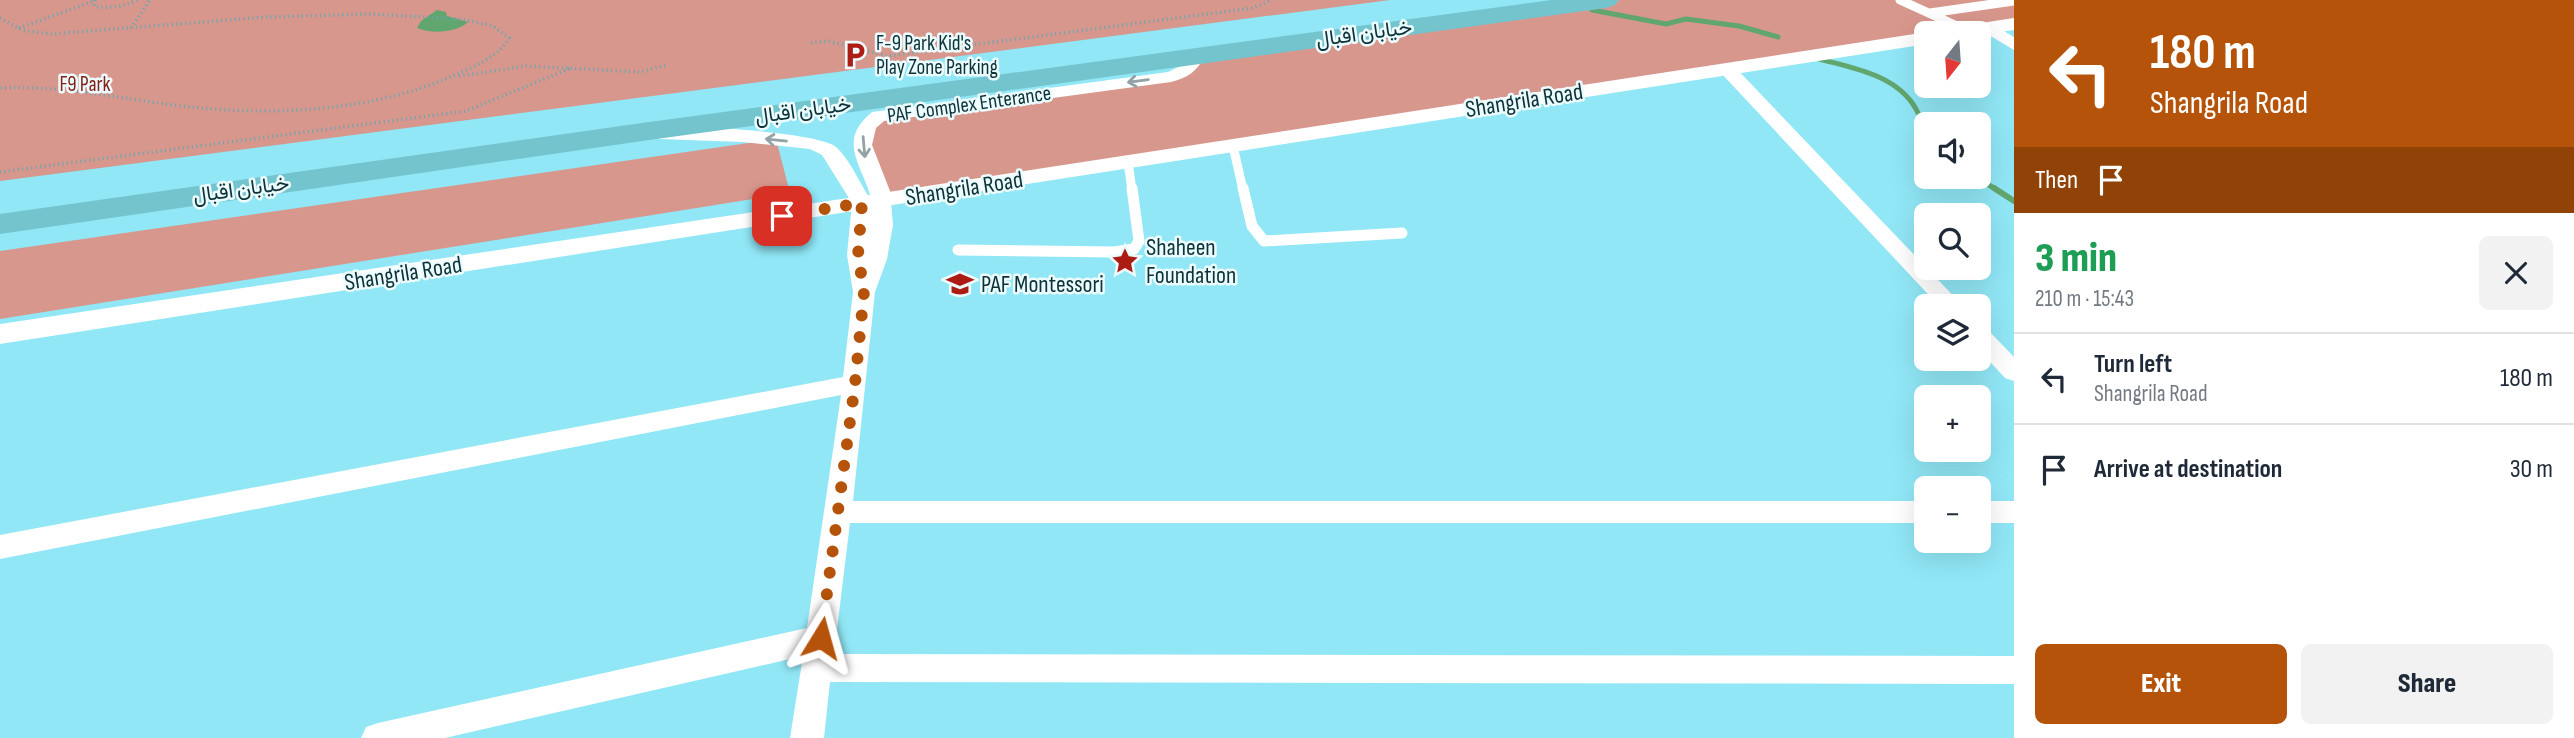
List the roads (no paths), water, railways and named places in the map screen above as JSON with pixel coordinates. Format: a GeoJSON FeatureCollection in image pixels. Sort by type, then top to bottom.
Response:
{"type":"FeatureCollection","features":[{"type":"Feature","properties":{"kind":"main road","name":"خیابان اقبال"},"geometry":{"type":"LineString","coordinates":[[0,224],[193,188],[1484,0]]}},
{"type":"Feature","properties":{"kind":"main road","name":"خیابان اقبال"},"geometry":{"type":"LineString","coordinates":[[0,208],[193,188],[642,132],[1606,0]]}},
{"type":"Feature","properties":{"kind":"main road"},"geometry":{"type":"LineString","coordinates":[[0,199],[157,179],[193,188]]}},
{"type":"Feature","properties":{"kind":"main road"},"geometry":{"type":"LineString","coordinates":[[0,238],[133,216],[193,188]]}},
{"type":"Feature","properties":{"kind":"street"},"geometry":{"type":"LineString","coordinates":[[1992,28],[2014,24]]}},
{"type":"Feature","properties":{"kind":"street","name":"Shangrila Road"},"geometry":{"type":"LineString","coordinates":[[0,334],[1727,69],[1914,28]]}},
{"type":"Feature","properties":{"kind":"street"},"geometry":{"type":"LineString","coordinates":[[1992,29],[2014,45]]}},
{"type":"Feature","properties":{"kind":"street","name":"PAF Complex Enterance"},"geometry":{"type":"LineString","coordinates":[[872,202],[863,131],[867,122],[878,116],[1171,77],[1182,74],[1192,65],[1196,56]]}},
{"type":"Feature","properties":{"kind":"street"},"geometry":{"type":"LineString","coordinates":[[1727,69],[1941,294]]}},
{"type":"Feature","properties":{"kind":"street"},"geometry":{"type":"LineString","coordinates":[[642,132],[742,136],[814,144],[830,151],[872,202],[858,255],[864,292],[855,384],[807,738]]}},
{"type":"Feature","properties":{"kind":"street"},"geometry":{"type":"LineString","coordinates":[[1991,348],[2014,372]]}},
{"type":"Feature","properties":{"kind":"street"},"geometry":{"type":"LineString","coordinates":[[0,547],[855,384]]}},
{"type":"Feature","properties":{"kind":"street"},"geometry":{"type":"LineString","coordinates":[[838,512],[1914,512]]}},
{"type":"Feature","properties":{"kind":"street"},"geometry":{"type":"LineString","coordinates":[[1991,512],[2014,512]]}},
{"type":"Feature","properties":{"kind":"street"},"geometry":{"type":"LineString","coordinates":[[378,738],[819,653],[2014,670]]}},
{"type":"Feature","properties":{"kind":"lane"},"geometry":{"type":"LineString","coordinates":[[1900,0],[1924,21]]}},
{"type":"Feature","properties":{"kind":"lane"},"geometry":{"type":"LineString","coordinates":[[1942,21],[2014,1]]}},
{"type":"Feature","properties":{"kind":"lane"},"geometry":{"type":"LineString","coordinates":[[1233,146],[1252,226],[1264,241],[1402,233]]}},
{"type":"Feature","properties":{"kind":"lane"},"geometry":{"type":"LineString","coordinates":[[958,250],[1114,252],[1134,249],[1139,241],[1128,162]]}},
{"type":"Feature","properties":{"kind":"waterway"},"geometry":{"type":"LineString","coordinates":[[1592,10],[1666,24],[1686,19],[1739,26],[1778,37]]}},
{"type":"Feature","properties":{"kind":"waterway"},"geometry":{"type":"LineString","coordinates":[[1819,59],[1886,81],[1908,97],[1917,112]]}},
{"type":"Feature","properties":{"kind":"waterway"},"geometry":{"type":"LineString","coordinates":[[1991,186],[1997,190]]}},
{"type":"Feature","properties":{"kind":"waterway"},"geometry":{"type":"LineString","coordinates":[[1994,188],[2014,201]]}},
{"type":"Feature","properties":{"kind":"place","name":"F-9 Park Kid's Play Zone Parking"},"geometry":{"type":"Point","coordinates":[855,55]}},
{"type":"Feature","properties":{"kind":"place","name":"Shaheen Foundation"},"geometry":{"type":"Point","coordinates":[1125,261]}},
{"type":"Feature","properties":{"kind":"place","name":"PAF Montessori"},"geometry":{"type":"Point","coordinates":[960,284]}},
{"type":"Feature","properties":{"kind":"park label","name":"F9 Park"},"geometry":{"type":"Point","coordinates":[85,84]}}]}
